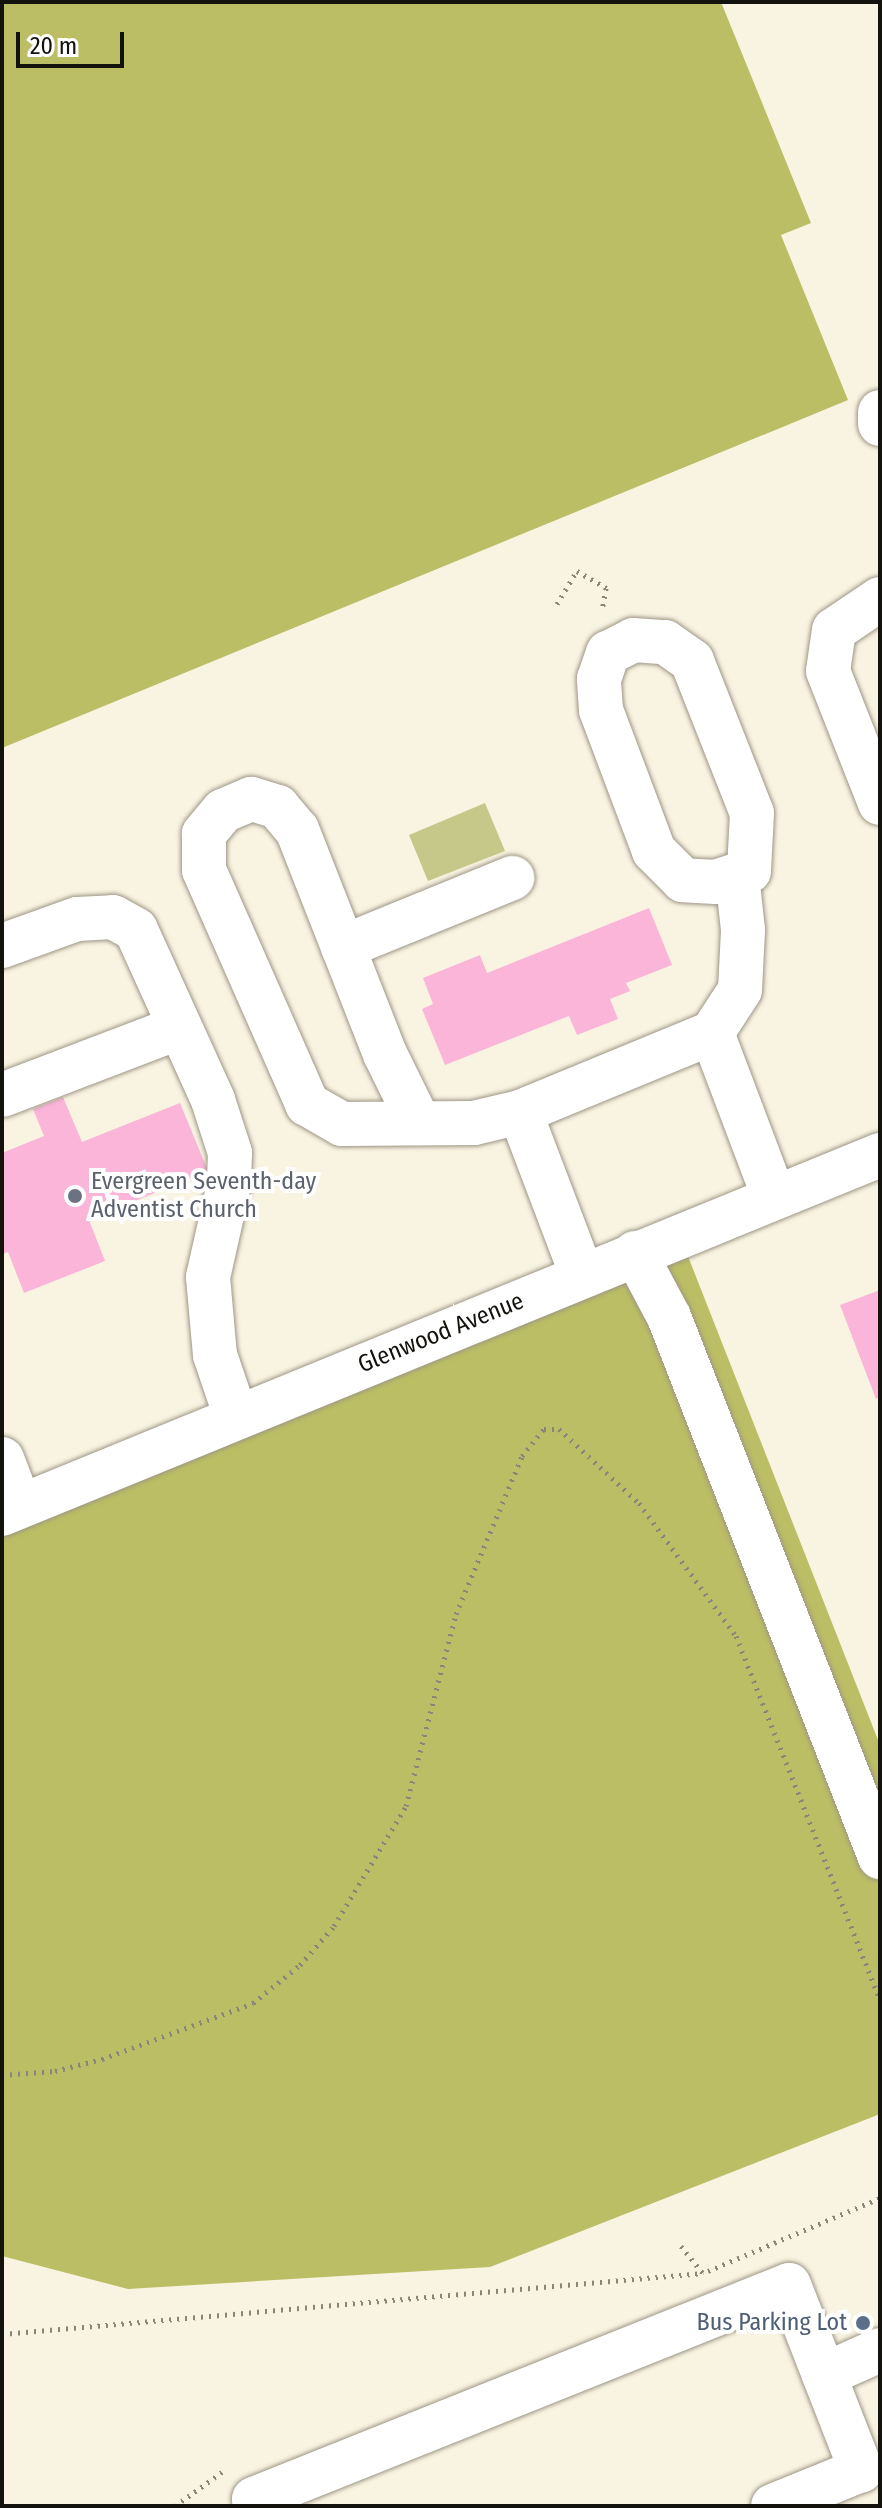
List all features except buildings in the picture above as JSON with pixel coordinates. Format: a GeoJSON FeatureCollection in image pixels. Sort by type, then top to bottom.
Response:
{"type":"FeatureCollection","features":[{"type":"Feature","properties":{"kind":"street"},"geometry":{"type":"LineString","coordinates":[[880,412],[880,424]]}},
{"type":"Feature","properties":{"kind":"street"},"geometry":{"type":"LineString","coordinates":[[879,798],[828,671],[834,630],[880,599]]}},
{"type":"Feature","properties":{"kind":"street"},"geometry":{"type":"LineString","coordinates":[[633,640],[665,642],[692,661],[752,813],[749,871],[737,875],[716,882],[683,880],[654,851],[601,710],[599,679],[608,653],[633,640]]}},
{"type":"Feature","properties":{"kind":"street"},"geometry":{"type":"LineString","coordinates":[[419,1123],[390,1065],[297,830],[278,807],[251,799],[223,811],[204,834],[204,870],[298,1090],[307,1104],[342,1124],[474,1123],[520,1112],[712,1033],[740,990],[743,930],[737,875]]}},
{"type":"Feature","properties":{"kind":"street"},"geometry":{"type":"LineString","coordinates":[[343,947],[512,878]]}},
{"type":"Feature","properties":{"kind":"street"},"geometry":{"type":"LineString","coordinates":[[2,946],[77,919],[113,917],[136,930],[177,1028],[213,1100],[230,1153],[229,1184],[208,1277],[215,1355],[236,1417]]}},
{"type":"Feature","properties":{"kind":"street"},"geometry":{"type":"LineString","coordinates":[[2,1095],[177,1028]]}},
{"type":"Feature","properties":{"kind":"street"},"geometry":{"type":"LineString","coordinates":[[712,1033],[774,1197]]}},
{"type":"Feature","properties":{"kind":"street"},"geometry":{"type":"LineString","coordinates":[[520,1112],[582,1275]]}},
{"type":"Feature","properties":{"kind":"street","name":"Glenwood Avenue"},"geometry":{"type":"LineString","coordinates":[[11,1510],[880,1155]]}},
{"type":"Feature","properties":{"kind":"street"},"geometry":{"type":"LineString","coordinates":[[635,1253],[669,1317],[880,1857]]}},
{"type":"Feature","properties":{"kind":"street"},"geometry":{"type":"LineString","coordinates":[[2,1459],[11,1510]]}},
{"type":"Feature","properties":{"kind":"street"},"geometry":{"type":"LineString","coordinates":[[256,2506],[254,2499],[789,2285],[861,2470],[773,2506]]}},
{"type":"Feature","properties":{"kind":"street"},"geometry":{"type":"LineString","coordinates":[[824,2375],[880,2350]]}},
{"type":"Feature","properties":{"kind":"path"},"geometry":{"type":"LineString","coordinates":[[557,604],[577,571],[606,588],[601,608],[620,647]]}},
{"type":"Feature","properties":{"kind":"path"},"geometry":{"type":"LineString","coordinates":[[2,2075],[55,2071],[102,2059],[253,2003],[300,1965],[334,1926],[406,1806],[456,1614],[522,1456],[544,1429],[559,1429],[639,1503],[736,1636],[880,2000]]}},
{"type":"Feature","properties":{"kind":"path"},"geometry":{"type":"LineString","coordinates":[[2,2334],[703,2273]]}},
{"type":"Feature","properties":{"kind":"green space"},"geometry":{"type":"Polygon","coordinates":[[[2,2],[721,2],[811,223],[781,235],[848,400],[2,748],[2,2]]]}},
{"type":"Feature","properties":{"kind":"green space"},"geometry":{"type":"Polygon","coordinates":[[[485,803],[505,851],[428,881],[409,835],[485,803]]]}},
{"type":"Feature","properties":{"kind":"green space"},"geometry":{"type":"Polygon","coordinates":[[[680,1236],[880,1745],[880,2114],[490,2267],[128,2289],[2,2256],[2,1514],[680,1236]]]}},
{"type":"Feature","properties":{"kind":"place","name":"Evergreen Seventh-day Adventist Church"},"geometry":{"type":"Point","coordinates":[75,1196]}},
{"type":"Feature","properties":{"kind":"place","name":"Bus Parking Lot"},"geometry":{"type":"Point","coordinates":[863,2323]}}]}
